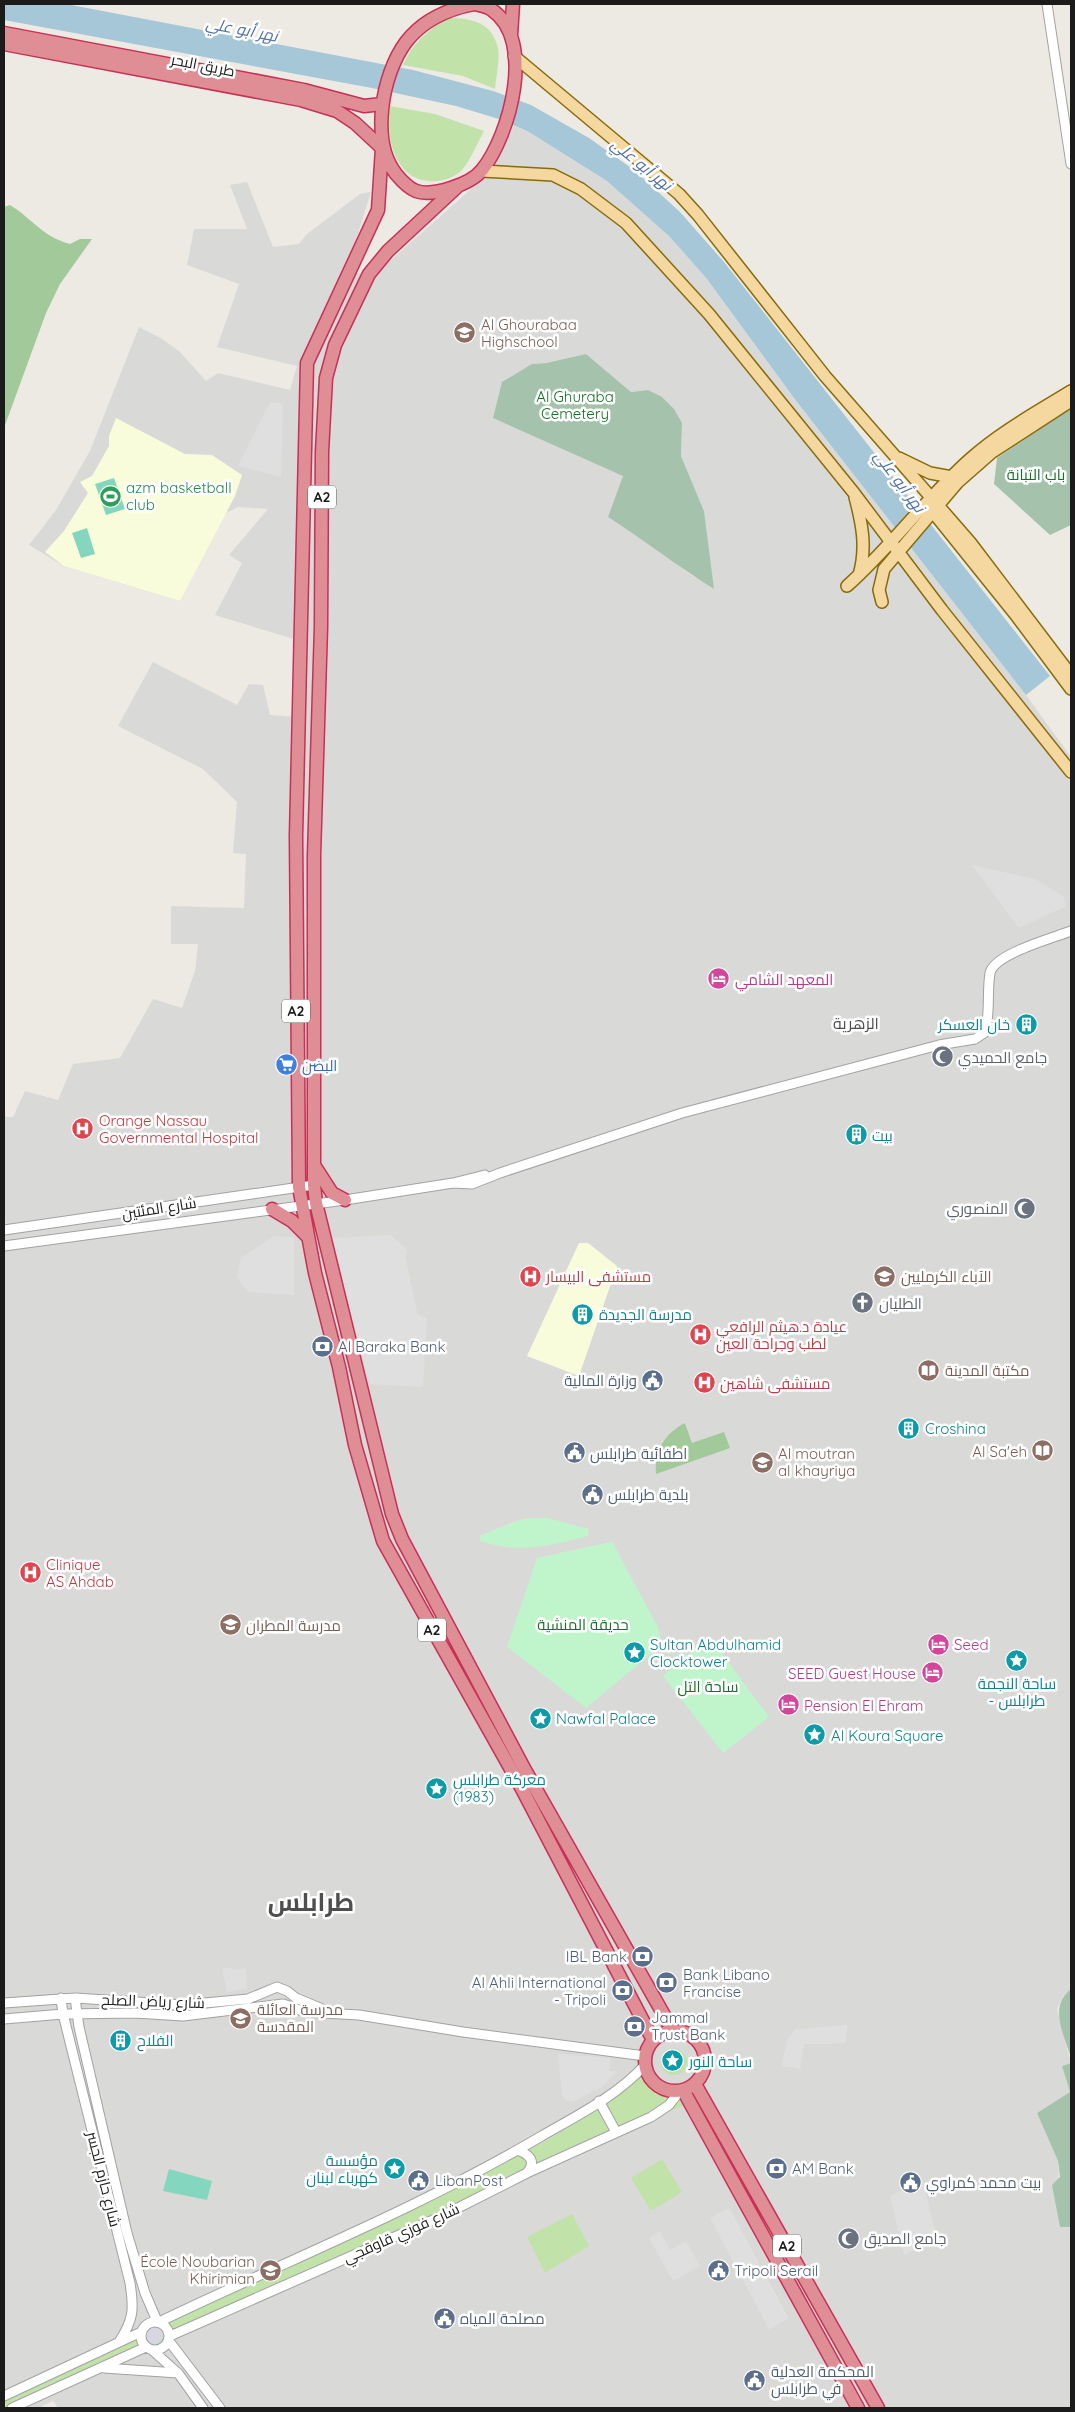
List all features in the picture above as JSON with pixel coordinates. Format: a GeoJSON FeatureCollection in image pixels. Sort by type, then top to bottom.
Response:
{"type":"FeatureCollection","features":[{"type":"Feature","properties":{"kind":"highway","name":"A2"},"geometry":{"type":"LineString","coordinates":[[446,4],[407,41],[396,58],[382,104],[382,148],[378,210],[307,363],[296,836],[298,1187],[355,1445],[374,1516],[388,1554],[522,1789],[654,2040]]}},
{"type":"Feature","properties":{"kind":"highway","name":"A2"},"geometry":{"type":"LineString","coordinates":[[421,27],[450,8],[474,4],[490,8],[500,17],[511,35]]}},
{"type":"Feature","properties":{"kind":"highway","name":"A2"},"geometry":{"type":"LineString","coordinates":[[513,4],[511,35],[517,73],[514,93],[502,133],[482,171],[459,185],[388,251],[369,274],[335,345],[326,378],[314,856],[314,1185],[316,1203],[392,1514],[402,1539],[525,1770],[673,2031]]}},
{"type":"Feature","properties":{"kind":"highway","name":"طريق البحر"},"geometry":{"type":"LineString","coordinates":[[4,33],[304,90],[364,106],[382,104]]}},
{"type":"Feature","properties":{"kind":"highway","name":"طريق البحر"},"geometry":{"type":"LineString","coordinates":[[4,44],[301,100],[337,111],[355,123],[382,148]]}},
{"type":"Feature","properties":{"kind":"highway","name":"A2"},"geometry":{"type":"LineString","coordinates":[[382,148],[401,181],[416,191],[432,193],[459,185]]}},
{"type":"Feature","properties":{"kind":"highway"},"geometry":{"type":"LineString","coordinates":[[304,442],[323,444]]}},
{"type":"Feature","properties":{"kind":"highway"},"geometry":{"type":"LineString","coordinates":[[314,1165],[332,1193],[345,1200]]}},
{"type":"Feature","properties":{"kind":"highway"},"geometry":{"type":"LineString","coordinates":[[272,1209],[292,1221],[308,1237]]}},
{"type":"Feature","properties":{"kind":"highway"},"geometry":{"type":"LineString","coordinates":[[673,2031],[688,2034],[695,2038],[704,2053],[704,2070],[695,2084],[681,2091],[669,2091],[653,2082],[645,2060],[654,2040],[661,2034],[673,2031]]}},
{"type":"Feature","properties":{"kind":"highway","name":"A2"},"geometry":{"type":"LineString","coordinates":[[695,2084],[878,2408]]}},
{"type":"Feature","properties":{"kind":"highway","name":"A2"},"geometry":{"type":"LineString","coordinates":[[681,2091],[858,2408]]}},
{"type":"Feature","properties":{"kind":"main road"},"geometry":{"type":"LineString","coordinates":[[514,56],[679,194],[727,249],[825,376],[892,454],[930,508],[1071,689]]}},
{"type":"Feature","properties":{"kind":"main road"},"geometry":{"type":"LineString","coordinates":[[482,171],[553,175],[581,189],[626,223],[709,314],[854,493],[899,543],[942,610],[1071,772]]}},
{"type":"Feature","properties":{"kind":"main road"},"geometry":{"type":"LineString","coordinates":[[930,508],[952,477],[985,446],[1071,391]]}},
{"type":"Feature","properties":{"kind":"main road"},"geometry":{"type":"LineString","coordinates":[[847,586],[899,543],[930,508],[979,462],[1071,401]]}},
{"type":"Feature","properties":{"kind":"main road"},"geometry":{"type":"LineString","coordinates":[[892,454],[930,473],[952,477]]}},
{"type":"Feature","properties":{"kind":"main road"},"geometry":{"type":"LineString","coordinates":[[854,493],[863,529],[864,544],[858,576]]}},
{"type":"Feature","properties":{"kind":"main road"},"geometry":{"type":"LineString","coordinates":[[930,508],[1016,602],[1071,675]]}},
{"type":"Feature","properties":{"kind":"main road"},"geometry":{"type":"LineString","coordinates":[[882,602],[878,590],[881,576],[899,543]]}},
{"type":"Feature","properties":{"kind":"street"},"geometry":{"type":"LineString","coordinates":[[1047,4],[1071,164]]}},
{"type":"Feature","properties":{"kind":"street","name":"شارع المئتين"},"geometry":{"type":"LineString","coordinates":[[4,1246],[345,1200],[453,1183],[465,1178],[500,1172],[682,1113],[980,1037],[984,1033],[987,1021],[990,974],[994,964],[1008,956],[1071,931]]}},
{"type":"Feature","properties":{"kind":"street","name":"شارع المئتين"},"geometry":{"type":"LineString","coordinates":[[4,1230],[314,1185]]}},
{"type":"Feature","properties":{"kind":"street","name":"شارع رياض الصلح"},"geometry":{"type":"LineString","coordinates":[[4,2003],[75,1998],[183,2005],[248,1999],[277,1988],[287,1990],[296,1998],[320,2008],[324,2012]]}},
{"type":"Feature","properties":{"kind":"street","name":"شارع حازم الجسر"},"geometry":{"type":"LineString","coordinates":[[61,1998],[63,2014],[134,2305],[132,2317],[119,2342]]}},
{"type":"Feature","properties":{"kind":"street","name":"شارع حازم الجسر"},"geometry":{"type":"LineString","coordinates":[[75,1998],[77,2014],[127,2233],[145,2293],[158,2322]]}},
{"type":"Feature","properties":{"kind":"street","name":"شارع رياض الصلح"},"geometry":{"type":"LineString","coordinates":[[4,2019],[63,2014],[135,2013],[183,2016],[283,2004],[293,2009],[318,2013],[324,2012],[645,2060]]}},
{"type":"Feature","properties":{"kind":"street","name":"شارع فوزي قاوقجي"},"geometry":{"type":"LineString","coordinates":[[158,2322],[422,2201],[517,2150],[624,2086],[645,2060]]}},
{"type":"Feature","properties":{"kind":"street","name":"شارع فوزي قاوقجي"},"geometry":{"type":"LineString","coordinates":[[169,2339],[442,2216],[527,2173],[661,2112],[681,2091]]}},
{"type":"Feature","properties":{"kind":"street"},"geometry":{"type":"LineString","coordinates":[[599,2101],[616,2132]]}},
{"type":"Feature","properties":{"kind":"street"},"geometry":{"type":"LineString","coordinates":[[517,2150],[526,2154],[531,2160],[532,2165],[527,2173]]}},
{"type":"Feature","properties":{"kind":"street"},"geometry":{"type":"LineString","coordinates":[[4,2396],[141,2332],[149,2323],[158,2322],[167,2327],[169,2339],[220,2408]]}},
{"type":"Feature","properties":{"kind":"street"},"geometry":{"type":"LineString","coordinates":[[141,2332],[140,2338],[149,2349],[178,2373],[203,2408]]}},
{"type":"Feature","properties":{"kind":"street"},"geometry":{"type":"LineString","coordinates":[[12,2408],[101,2368],[149,2349],[164,2348],[169,2339]]}},
{"type":"Feature","properties":{"kind":"street"},"geometry":{"type":"LineString","coordinates":[[101,2368],[178,2373]]}},
{"type":"Feature","properties":{"kind":"shaded area"},"geometry":{"type":"Polygon","coordinates":[[[514,126],[529,132],[607,181],[670,237],[707,279],[797,402],[1026,695],[1071,757],[1071,1989],[1063,1996],[1057,2009],[1071,2063],[1062,2066],[1070,2092],[1037,2113],[1058,2161],[1061,2227],[1071,2227],[1071,2408],[58,2408],[53,2401],[38,2408],[26,2408],[60,2389],[694,2099],[656,2083],[644,2072],[579,2120],[542,2143],[352,2228],[4,2390],[4,1117],[13,1117],[25,1091],[58,1100],[73,1064],[120,1058],[153,999],[182,1008],[195,971],[198,944],[171,944],[171,906],[244,908],[246,854],[233,853],[237,802],[203,769],[118,726],[153,662],[237,705],[249,684],[263,685],[270,715],[299,717],[300,641],[215,615],[242,563],[229,555],[268,509],[238,507],[220,516],[180,601],[64,566],[29,545],[56,510],[90,451],[139,327],[159,337],[179,351],[206,381],[218,373],[290,390],[297,366],[217,347],[239,284],[187,265],[194,229],[247,229],[230,185],[247,182],[273,247],[299,244],[307,234],[360,194],[371,192],[347,268],[371,278],[470,190],[499,152],[514,126]],[[586,354],[546,363],[532,364],[623,476],[608,517],[652,545],[688,573],[713,588],[704,511],[681,456],[682,423],[648,390],[631,392],[586,354]],[[390,1235],[417,1314],[405,1257],[407,1250],[390,1235]],[[685,1423],[674,1430],[658,1452],[656,1466],[692,1443],[685,1423]],[[531,1518],[517,1521],[480,1536],[548,1518],[531,1518]],[[612,1542],[537,1558],[620,1557],[612,1542]],[[847,2025],[804,2044],[845,2043],[847,2025]],[[729,2208],[769,2329],[788,2318],[729,2208]]]}},
{"type":"Feature","properties":{"kind":"shaded area"},"geometry":{"type":"Polygon","coordinates":[[[270,402],[283,404],[281,477],[238,466],[270,402]]]}},
{"type":"Feature","properties":{"kind":"shaded area"},"geometry":{"type":"Polygon","coordinates":[[[116,418],[185,454],[212,455],[242,475],[235,496],[180,601],[64,566],[45,552],[64,531],[88,493],[80,482],[92,476],[109,446],[109,436],[116,418]]]}},
{"type":"Feature","properties":{"kind":"shaded area"},"geometry":{"type":"Polygon","coordinates":[[[972,865],[1035,879],[1063,896],[1066,906],[1019,928],[972,865]]]}},
{"type":"Feature","properties":{"kind":"shaded area"},"geometry":{"type":"Polygon","coordinates":[[[390,1235],[407,1250],[405,1257],[417,1314],[427,1318],[423,1387],[370,1384],[330,1238],[390,1235]]]}},
{"type":"Feature","properties":{"kind":"shaded area"},"geometry":{"type":"Polygon","coordinates":[[[274,1236],[294,1237],[294,1295],[248,1292],[237,1277],[241,1258],[274,1236]]]}},
{"type":"Feature","properties":{"kind":"shaded area"},"geometry":{"type":"Polygon","coordinates":[[[579,1243],[588,1243],[617,1266],[579,1376],[527,1356],[579,1243]]]}},
{"type":"Feature","properties":{"kind":"shaded area"},"geometry":{"type":"Polygon","coordinates":[[[230,1967],[233,1970],[246,1968],[247,1989],[227,1992],[222,1969],[230,1967]]]}},
{"type":"Feature","properties":{"kind":"shaded area"},"geometry":{"type":"Polygon","coordinates":[[[847,2025],[845,2043],[804,2044],[800,2069],[782,2066],[787,2040],[796,2029],[847,2025]]]}},
{"type":"Feature","properties":{"kind":"shaded area"},"geometry":{"type":"Polygon","coordinates":[[[558,2054],[611,2058],[609,2071],[617,2071],[602,2087],[573,2102],[564,2099],[562,2094],[558,2054]]]}},
{"type":"Feature","properties":{"kind":"shaded area"},"geometry":{"type":"Polygon","coordinates":[[[923,2181],[937,2239],[904,2255],[890,2196],[923,2181]]]}},
{"type":"Feature","properties":{"kind":"shaded area"},"geometry":{"type":"Polygon","coordinates":[[[729,2208],[788,2319],[769,2329],[710,2218],[729,2208]]]}},
{"type":"Feature","properties":{"kind":"shaded area"},"geometry":{"type":"Polygon","coordinates":[[[660,2231],[670,2250],[686,2241],[700,2266],[673,2281],[649,2238],[660,2231]]]}},
{"type":"Feature","properties":{"kind":"shaded area"},"geometry":{"type":"Polygon","coordinates":[[[150,2326],[158,2326],[163,2331],[161,2342],[150,2344],[145,2339],[145,2331],[150,2326]]]}},
{"type":"Feature","properties":{"kind":"green space"},"geometry":{"type":"Polygon","coordinates":[[[448,18],[465,19],[479,23],[491,32],[498,48],[495,89],[463,76],[403,65],[411,50],[422,38],[448,18]]]}},
{"type":"Feature","properties":{"kind":"green space"},"geometry":{"type":"Polygon","coordinates":[[[390,106],[435,114],[484,131],[467,163],[457,174],[437,181],[417,178],[407,173],[394,154],[389,130],[390,106]]]}},
{"type":"Feature","properties":{"kind":"green space"},"geometry":{"type":"Polygon","coordinates":[[[10,205],[44,232],[60,241],[70,244],[80,239],[92,239],[60,284],[46,313],[4,428],[4,207],[10,205]]]}},
{"type":"Feature","properties":{"kind":"green space","name":"Al Ghuraba Cemetery"},"geometry":{"type":"Polygon","coordinates":[[[586,354],[631,392],[648,390],[662,397],[674,409],[682,423],[681,456],[704,511],[714,589],[608,517],[623,476],[493,418],[502,382],[532,364],[546,363],[586,354]]]}},
{"type":"Feature","properties":{"kind":"green space","name":"باب التبانة"},"geometry":{"type":"Polygon","coordinates":[[[1071,408],[1071,525],[1050,535],[994,484],[997,458],[1071,408]]]}},
{"type":"Feature","properties":{"kind":"green space","name":"azm basketball club"},"geometry":{"type":"Polygon","coordinates":[[[114,478],[125,509],[106,515],[95,484],[114,478]]]}},
{"type":"Feature","properties":{"kind":"green space"},"geometry":{"type":"Polygon","coordinates":[[[87,528],[95,554],[81,558],[72,533],[87,528]]]}},
{"type":"Feature","properties":{"kind":"green space"},"geometry":{"type":"Polygon","coordinates":[[[685,1423],[692,1443],[724,1432],[730,1448],[656,1474],[657,1458],[662,1444],[672,1432],[685,1423]]]}},
{"type":"Feature","properties":{"kind":"green space"},"geometry":{"type":"Polygon","coordinates":[[[531,1518],[548,1518],[589,1529],[588,1536],[560,1543],[521,1548],[494,1545],[480,1541],[480,1536],[517,1521],[531,1518]]]}},
{"type":"Feature","properties":{"kind":"green space","name":"حديقة المنشية"},"geometry":{"type":"Polygon","coordinates":[[[612,1542],[658,1627],[661,1639],[657,1649],[586,1708],[507,1647],[537,1558],[612,1542]]]}},
{"type":"Feature","properties":{"kind":"green space","name":"ساحة التل"},"geometry":{"type":"Polygon","coordinates":[[[710,1637],[769,1717],[723,1753],[663,1676],[710,1637]]]}},
{"type":"Feature","properties":{"kind":"green space"},"geometry":{"type":"Polygon","coordinates":[[[1071,1989],[1071,2058],[1062,2030],[1059,2012],[1064,1996],[1071,1989]]]}},
{"type":"Feature","properties":{"kind":"green space"},"geometry":{"type":"Polygon","coordinates":[[[674,2049],[683,2053],[687,2062],[683,2071],[674,2075],[665,2071],[661,2062],[665,2053],[674,2049]]]}},
{"type":"Feature","properties":{"kind":"green space"},"geometry":{"type":"Polygon","coordinates":[[[1071,2063],[1071,2227],[1060,2227],[1052,2185],[1060,2177],[1058,2161],[1037,2113],[1070,2092],[1062,2066],[1071,2063]]]}},
{"type":"Feature","properties":{"kind":"green space"},"geometry":{"type":"Polygon","coordinates":[[[644,2072],[657,2083],[695,2100],[60,2389],[26,2408],[4,2408],[4,2390],[352,2228],[542,2143],[579,2120],[644,2072]]]}},
{"type":"Feature","properties":{"kind":"green space"},"geometry":{"type":"Polygon","coordinates":[[[662,2159],[682,2192],[651,2211],[631,2178],[662,2159]]]}},
{"type":"Feature","properties":{"kind":"green space"},"geometry":{"type":"Polygon","coordinates":[[[169,2169],[212,2181],[207,2200],[163,2191],[169,2169]]]}},
{"type":"Feature","properties":{"kind":"green space"},"geometry":{"type":"Polygon","coordinates":[[[572,2214],[589,2246],[545,2273],[527,2237],[572,2214]]]}},
{"type":"Feature","properties":{"kind":"water"},"geometry":{"type":"Polygon","coordinates":[[[4,4],[66,4],[413,70],[493,91],[531,105],[589,138],[634,170],[680,212],[724,262],[1050,676],[1026,695],[797,402],[707,279],[670,237],[607,181],[529,132],[502,120],[456,106],[372,88],[4,20],[4,4]]]}},
{"type":"Feature","properties":{"kind":"place","name":"Al Ghourabaa Highschool"},"geometry":{"type":"Point","coordinates":[465,333]}},
{"type":"Feature","properties":{"kind":"place","name":"azm basketball club"},"geometry":{"type":"Point","coordinates":[110,496]}},
{"type":"Feature","properties":{"kind":"place","name":"المعهد الشامي"},"geometry":{"type":"Point","coordinates":[719,979]}},
{"type":"Feature","properties":{"kind":"place","name":"خان العسكر"},"geometry":{"type":"Point","coordinates":[1026,1024]}},
{"type":"Feature","properties":{"kind":"place","name":"جامع الحميدي"},"geometry":{"type":"Point","coordinates":[942,1057]}},
{"type":"Feature","properties":{"kind":"place","name":"البضن"},"geometry":{"type":"Point","coordinates":[286,1065]}},
{"type":"Feature","properties":{"kind":"place","name":"Orange Nassau Governmental Hospital"},"geometry":{"type":"Point","coordinates":[83,1129]}},
{"type":"Feature","properties":{"kind":"place","name":"بيت"},"geometry":{"type":"Point","coordinates":[856,1135]}},
{"type":"Feature","properties":{"kind":"place","name":"المنصوري"},"geometry":{"type":"Point","coordinates":[1024,1208]}},
{"type":"Feature","properties":{"kind":"place","name":"مستشفی البيسار"},"geometry":{"type":"Point","coordinates":[530,1276]}},
{"type":"Feature","properties":{"kind":"place","name":"الآباء الكرمليين"},"geometry":{"type":"Point","coordinates":[885,1276]}},
{"type":"Feature","properties":{"kind":"place","name":"الطليان"},"geometry":{"type":"Point","coordinates":[863,1303]}},
{"type":"Feature","properties":{"kind":"place","name":"مدرسة الجديدة"},"geometry":{"type":"Point","coordinates":[583,1314]}},
{"type":"Feature","properties":{"kind":"place","name":"عيادة د.هيثم الرافعي لطب وجراحة العين"},"geometry":{"type":"Point","coordinates":[700,1335]}},
{"type":"Feature","properties":{"kind":"place","name":"Al Baraka Bank"},"geometry":{"type":"Point","coordinates":[322,1346]}},
{"type":"Feature","properties":{"kind":"place","name":"مكتبة المدينة"},"geometry":{"type":"Point","coordinates":[929,1370]}},
{"type":"Feature","properties":{"kind":"place","name":"وزارة المالية"},"geometry":{"type":"Point","coordinates":[653,1380]}},
{"type":"Feature","properties":{"kind":"place","name":"مستشفى شاهين"},"geometry":{"type":"Point","coordinates":[704,1383]}},
{"type":"Feature","properties":{"kind":"place","name":"Croshina"},"geometry":{"type":"Point","coordinates":[909,1428]}},
{"type":"Feature","properties":{"kind":"place","name":"Al Sa'eh"},"geometry":{"type":"Point","coordinates":[1043,1451]}},
{"type":"Feature","properties":{"kind":"place","name":"اطفائية طرابلس"},"geometry":{"type":"Point","coordinates":[574,1453]}},
{"type":"Feature","properties":{"kind":"place","name":"Al moutran al khayriya"},"geometry":{"type":"Point","coordinates":[762,1462]}},
{"type":"Feature","properties":{"kind":"place","name":"بلدية طرابلس"},"geometry":{"type":"Point","coordinates":[592,1494]}},
{"type":"Feature","properties":{"kind":"place","name":"Clinique AS Ahdab"},"geometry":{"type":"Point","coordinates":[30,1573]}},
{"type":"Feature","properties":{"kind":"place","name":"مدرسة المطران"},"geometry":{"type":"Point","coordinates":[230,1625]}},
{"type":"Feature","properties":{"kind":"place","name":"Seed"},"geometry":{"type":"Point","coordinates":[938,1644]}},
{"type":"Feature","properties":{"kind":"place","name":"Sultan Abdulhamid Clocktower"},"geometry":{"type":"Point","coordinates":[634,1653]}},
{"type":"Feature","properties":{"kind":"place","name":"ساحة النجمة - طرابلس"},"geometry":{"type":"Point","coordinates":[1017,1660]}},
{"type":"Feature","properties":{"kind":"place","name":"SEED Guest House"},"geometry":{"type":"Point","coordinates":[932,1673]}},
{"type":"Feature","properties":{"kind":"place","name":"Pension El Ehram"},"geometry":{"type":"Point","coordinates":[788,1705]}},
{"type":"Feature","properties":{"kind":"place","name":"Nawfal Palace"},"geometry":{"type":"Point","coordinates":[540,1718]}},
{"type":"Feature","properties":{"kind":"place","name":"Al Koura Square"},"geometry":{"type":"Point","coordinates":[815,1735]}},
{"type":"Feature","properties":{"kind":"place","name":"معركة طرابلس (1983)"},"geometry":{"type":"Point","coordinates":[437,1788]}},
{"type":"Feature","properties":{"kind":"place","name":"IBL Bank"},"geometry":{"type":"Point","coordinates":[643,1956]}},
{"type":"Feature","properties":{"kind":"place","name":"Bank Libano Francise"},"geometry":{"type":"Point","coordinates":[667,1983]}},
{"type":"Feature","properties":{"kind":"place","name":"Al Ahli International - Tripoli"},"geometry":{"type":"Point","coordinates":[622,1991]}},
{"type":"Feature","properties":{"kind":"place","name":"مدرسة العائلة المقدسة"},"geometry":{"type":"Point","coordinates":[241,2018]}},
{"type":"Feature","properties":{"kind":"place","name":"Jammal Trust Bank"},"geometry":{"type":"Point","coordinates":[635,2026]}},
{"type":"Feature","properties":{"kind":"place","name":"الفلاح"},"geometry":{"type":"Point","coordinates":[121,2040]}},
{"type":"Feature","properties":{"kind":"place","name":"ساحة النور"},"geometry":{"type":"Point","coordinates":[673,2061]}},
{"type":"Feature","properties":{"kind":"place","name":"AM Bank"},"geometry":{"type":"Point","coordinates":[776,2168]}},
{"type":"Feature","properties":{"kind":"place","name":"مؤسسة كهرباء لبنان"},"geometry":{"type":"Point","coordinates":[394,2169]}},
{"type":"Feature","properties":{"kind":"place","name":"LibanPost"},"geometry":{"type":"Point","coordinates":[419,2180]}},
{"type":"Feature","properties":{"kind":"place","name":"بيت محمد كمراوي"},"geometry":{"type":"Point","coordinates":[910,2182]}},
{"type":"Feature","properties":{"kind":"place","name":"جامع الصديق"},"geometry":{"type":"Point","coordinates":[848,2238]}},
{"type":"Feature","properties":{"kind":"place","name":"École Noubarian Khirimian"},"geometry":{"type":"Point","coordinates":[271,2270]}},
{"type":"Feature","properties":{"kind":"place","name":"Tripoli Serail"},"geometry":{"type":"Point","coordinates":[718,2270]}},
{"type":"Feature","properties":{"kind":"place","name":"مصلحة المياه"},"geometry":{"type":"Point","coordinates":[444,2318]}},
{"type":"Feature","properties":{"kind":"place","name":"المحكمة العدلية في طرابلس"},"geometry":{"type":"Point","coordinates":[755,2380]}},
{"type":"Feature","properties":{"kind":"district","name":"الزهرية"},"geometry":{"type":"Point","coordinates":[856,1023]}},
{"type":"Feature","properties":{"kind":"district","name":"طرابلس"},"geometry":{"type":"Point","coordinates":[311,1901]}},
{"type":"Feature","properties":{"kind":"water label","name":"نهر أبو علي"},"geometry":{"type":"Point","coordinates":[242,29]}},
{"type":"Feature","properties":{"kind":"water label","name":"نهر أبو علي"},"geometry":{"type":"Point","coordinates":[642,164]}},
{"type":"Feature","properties":{"kind":"water label","name":"نهر أبو علي"},"geometry":{"type":"Point","coordinates":[900,481]}}]}
